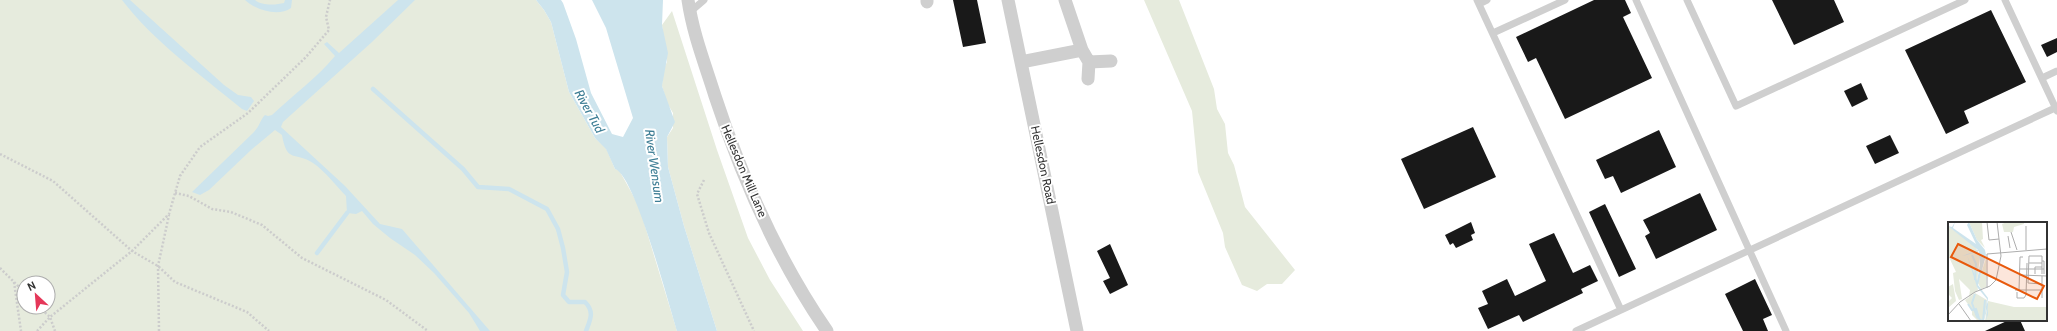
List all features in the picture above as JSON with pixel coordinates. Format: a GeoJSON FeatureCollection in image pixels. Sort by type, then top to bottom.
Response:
{"type":"FeatureCollection","features":[{"type":"Feature","properties":{"kind":"street","name":"Hellesdon Road"},"geometry":{"type":"LineString","coordinates":[[1008,0],[1077,331]]}},
{"type":"Feature","properties":{"kind":"street"},"geometry":{"type":"LineString","coordinates":[[1065,0],[1082,50],[1090,62],[1088,79]]}},
{"type":"Feature","properties":{"kind":"street","name":"Hellesdon Mill Lane"},"geometry":{"type":"LineString","coordinates":[[689,6],[697,44],[729,140],[778,246],[812,310],[827,331]]}},
{"type":"Feature","properties":{"kind":"street"},"geometry":{"type":"LineString","coordinates":[[1022,62],[1082,50]]}},
{"type":"Feature","properties":{"kind":"street"},"geometry":{"type":"LineString","coordinates":[[1090,62],[1110,61]]}},
{"type":"Feature","properties":{"kind":"lane"},"geometry":{"type":"LineString","coordinates":[[689,6],[704,0]]}},
{"type":"Feature","properties":{"kind":"lane"},"geometry":{"type":"LineString","coordinates":[[1487,0],[1478,2],[1621,310]]}},
{"type":"Feature","properties":{"kind":"lane"},"geometry":{"type":"LineString","coordinates":[[1493,33],[1565,0]]}},
{"type":"Feature","properties":{"kind":"lane"},"geometry":{"type":"LineString","coordinates":[[1636,0],[1786,331]]}},
{"type":"Feature","properties":{"kind":"lane"},"geometry":{"type":"LineString","coordinates":[[1687,0],[1736,106],[1966,0]]}},
{"type":"Feature","properties":{"kind":"lane"},"geometry":{"type":"LineString","coordinates":[[1576,331],[2056,110],[2006,0]]}},
{"type":"Feature","properties":{"kind":"lane"},"geometry":{"type":"LineString","coordinates":[[2042,78],[2057,71]]}},
{"type":"Feature","properties":{"kind":"path"},"geometry":{"type":"LineString","coordinates":[[158,331],[158,266],[169,214],[180,176],[200,147],[248,113],[306,57],[329,30],[326,17],[330,0]]}},
{"type":"Feature","properties":{"kind":"path"},"geometry":{"type":"LineString","coordinates":[[0,154],[53,181],[132,251],[158,266],[176,282],[248,312],[268,331]]}},
{"type":"Feature","properties":{"kind":"path"},"geometry":{"type":"LineString","coordinates":[[704,180],[697,194],[709,233],[754,331]]}},
{"type":"Feature","properties":{"kind":"path"},"geometry":{"type":"LineString","coordinates":[[175,193],[189,196],[212,209],[231,212],[262,225],[302,258],[386,300],[428,331]]}},
{"type":"Feature","properties":{"kind":"path"},"geometry":{"type":"LineString","coordinates":[[37,331],[50,317],[132,251],[169,214]]}},
{"type":"Feature","properties":{"kind":"path"},"geometry":{"type":"LineString","coordinates":[[0,268],[14,282],[21,331]]}},
{"type":"Feature","properties":{"kind":"path"},"geometry":{"type":"LineString","coordinates":[[50,317],[55,331]]}},
{"type":"Feature","properties":{"kind":"shaded area"},"geometry":{"type":"Polygon","coordinates":[[[0,0],[536,0],[551,22],[569,92],[595,138],[606,148],[615,169],[619,170],[639,206],[677,331],[0,331],[0,0]]]}},
{"type":"Feature","properties":{"kind":"shaded area"},"geometry":{"type":"Polygon","coordinates":[[[1144,0],[1179,0],[1214,89],[1217,109],[1225,124],[1228,153],[1234,165],[1245,207],[1295,270],[1282,284],[1267,284],[1257,291],[1242,285],[1225,247],[1223,233],[1198,172],[1192,111],[1144,0]]]}},
{"type":"Feature","properties":{"kind":"shaded area"},"geometry":{"type":"Polygon","coordinates":[[[672,11],[717,150],[748,238],[770,280],[803,331],[717,331],[684,226],[668,167],[667,137],[673,128],[673,113],[667,103],[662,86],[663,70],[667,62],[662,25],[672,11]]]}},
{"type":"Feature","properties":{"kind":"water"},"geometry":{"type":"Polygon","coordinates":[[[122,0],[130,0],[224,85],[238,95],[251,97],[254,101],[247,111],[242,109],[163,44],[134,15],[122,0]]]}},
{"type":"Feature","properties":{"kind":"water"},"geometry":{"type":"Polygon","coordinates":[[[245,0],[255,0],[261,3],[273,5],[284,3],[285,0],[292,0],[291,8],[286,11],[274,12],[255,7],[245,0]]]}},
{"type":"Feature","properties":{"kind":"water"},"geometry":{"type":"Polygon","coordinates":[[[398,0],[415,0],[372,42],[283,122],[281,127],[345,186],[380,224],[402,229],[490,331],[480,331],[469,313],[434,273],[415,255],[373,224],[362,211],[356,214],[347,213],[346,196],[317,166],[307,160],[289,153],[286,150],[282,135],[275,130],[251,150],[209,190],[200,195],[192,192],[253,133],[265,115],[272,115],[328,64],[335,56],[324,44],[327,42],[339,53],[398,0]]]}},
{"type":"Feature","properties":{"kind":"water"},"geometry":{"type":"Polygon","coordinates":[[[536,0],[561,0],[563,3],[576,39],[591,93],[612,134],[623,137],[633,118],[606,28],[592,0],[663,0],[662,25],[668,53],[662,86],[675,122],[667,137],[668,167],[684,226],[717,331],[677,331],[659,270],[632,193],[623,177],[615,169],[606,149],[595,138],[569,92],[551,22],[536,0]]]}},
{"type":"Feature","properties":{"kind":"building"},"geometry":{"type":"Polygon","coordinates":[[[953,0],[977,0],[986,43],[963,47],[953,0]]]}},
{"type":"Feature","properties":{"kind":"building"},"geometry":{"type":"Polygon","coordinates":[[[1594,0],[1625,0],[1631,13],[1623,17],[1652,78],[1565,119],[1536,58],[1528,62],[1516,37],[1594,0]]]}},
{"type":"Feature","properties":{"kind":"building"},"geometry":{"type":"Polygon","coordinates":[[[1772,0],[1834,0],[1844,22],[1794,45],[1772,0]]]}},
{"type":"Feature","properties":{"kind":"building"},"geometry":{"type":"Polygon","coordinates":[[[1991,10],[2026,82],[1964,111],[1969,123],[1946,134],[1905,50],[1991,10]]]}},
{"type":"Feature","properties":{"kind":"building"},"geometry":{"type":"Polygon","coordinates":[[[2057,38],[2057,52],[2047,57],[2041,45],[2057,38]]]}},
{"type":"Feature","properties":{"kind":"building"},"geometry":{"type":"Polygon","coordinates":[[[1861,83],[1868,99],[1852,107],[1844,91],[1861,83]]]}},
{"type":"Feature","properties":{"kind":"building"},"geometry":{"type":"Polygon","coordinates":[[[1473,127],[1496,177],[1424,209],[1401,159],[1473,127]]]}},
{"type":"Feature","properties":{"kind":"building"},"geometry":{"type":"Polygon","coordinates":[[[1659,130],[1676,167],[1621,193],[1613,176],[1605,179],[1596,160],[1659,130]]]}},
{"type":"Feature","properties":{"kind":"building"},"geometry":{"type":"Polygon","coordinates":[[[1890,135],[1899,153],[1875,164],[1866,146],[1890,135]]]}},
{"type":"Feature","properties":{"kind":"building"},"geometry":{"type":"Polygon","coordinates":[[[1700,193],[1717,230],[1656,259],[1645,236],[1650,233],[1643,220],[1700,193]]]}},
{"type":"Feature","properties":{"kind":"building"},"geometry":{"type":"Polygon","coordinates":[[[1605,204],[1636,269],[1619,277],[1589,212],[1605,204]]]}},
{"type":"Feature","properties":{"kind":"building"},"geometry":{"type":"Polygon","coordinates":[[[1471,222],[1475,233],[1471,235],[1473,240],[1456,248],[1453,243],[1450,245],[1445,235],[1471,222]]]}},
{"type":"Feature","properties":{"kind":"building"},"geometry":{"type":"Polygon","coordinates":[[[1554,233],[1573,273],[1590,265],[1598,281],[1581,289],[1583,293],[1523,322],[1519,315],[1488,329],[1478,308],[1488,304],[1482,291],[1507,279],[1515,296],[1546,281],[1529,244],[1554,233]]]}},
{"type":"Feature","properties":{"kind":"building"},"geometry":{"type":"Polygon","coordinates":[[[1110,244],[1128,285],[1110,294],[1103,281],[1110,278],[1097,251],[1110,244]]]}},
{"type":"Feature","properties":{"kind":"building"},"geometry":{"type":"Polygon","coordinates":[[[1755,279],[1772,315],[1763,319],[1768,331],[1743,331],[1725,294],[1755,279]]]}},
{"type":"Feature","properties":{"kind":"building"},"geometry":{"type":"Polygon","coordinates":[[[2007,321],[2020,321],[2025,331],[1985,331],[2007,321]]]}},
{"type":"Feature","properties":{"kind":"waterway"},"geometry":{"type":"LineString","coordinates":[[373,89],[463,169],[478,187],[509,189],[547,209],[558,229],[563,248],[567,272],[563,295],[569,302],[585,302],[590,309],[591,316],[586,331]]}},
{"type":"Feature","properties":{"kind":"waterway"},"geometry":{"type":"LineString","coordinates":[[317,253],[347,213]]}},
{"type":"Feature","properties":{"kind":"water label","name":"River Tud"},"geometry":{"type":"Point","coordinates":[590,111]}},
{"type":"Feature","properties":{"kind":"water label","name":"River Wensum"},"geometry":{"type":"Point","coordinates":[655,166]}}]}
